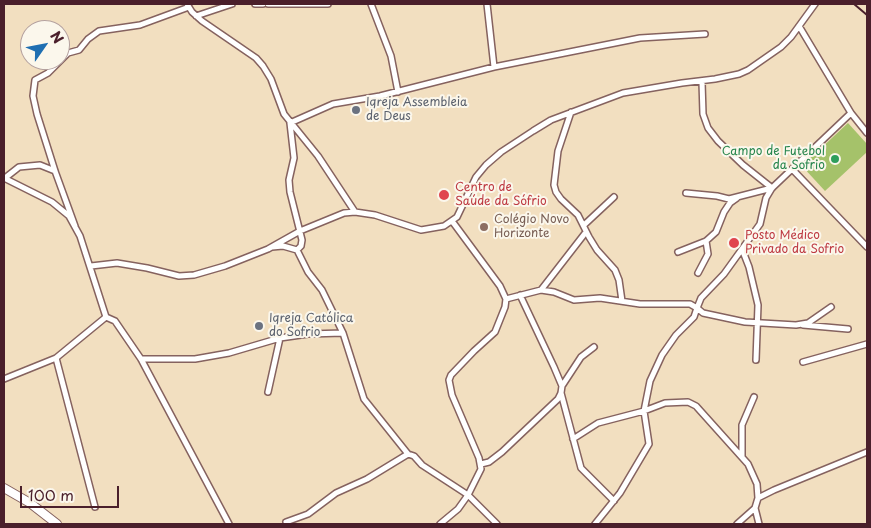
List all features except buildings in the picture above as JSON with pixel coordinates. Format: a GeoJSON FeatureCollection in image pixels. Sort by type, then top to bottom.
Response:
{"type":"FeatureCollection","features":[{"type":"Feature","properties":{"kind":"street"},"geometry":{"type":"LineString","coordinates":[[196,16],[232,4]]}},
{"type":"Feature","properties":{"kind":"street"},"geometry":{"type":"LineString","coordinates":[[255,4],[263,4]]}},
{"type":"Feature","properties":{"kind":"street"},"geometry":{"type":"LineString","coordinates":[[268,4],[328,4]]}},
{"type":"Feature","properties":{"kind":"street"},"geometry":{"type":"LineString","coordinates":[[372,4],[391,56],[398,92]]}},
{"type":"Feature","properties":{"kind":"street"},"geometry":{"type":"LineString","coordinates":[[487,4],[494,67]]}},
{"type":"Feature","properties":{"kind":"street"},"geometry":{"type":"LineString","coordinates":[[91,266],[117,263],[178,276],[194,274],[225,266],[268,249],[300,231],[344,213],[355,212],[375,215],[421,230],[434,228],[452,221],[460,212],[476,177],[491,160],[533,131],[570,112],[623,94],[662,86],[702,82],[728,77],[748,70],[781,47],[791,37],[815,4]]}},
{"type":"Feature","properties":{"kind":"street"},"geometry":{"type":"LineString","coordinates":[[229,524],[140,359],[115,321],[106,317],[91,266],[55,171],[33,96],[35,80],[48,73],[68,54],[79,50],[88,39],[99,32],[140,25],[188,5],[196,16],[256,58],[264,66],[284,114],[318,156],[355,212]]}},
{"type":"Feature","properties":{"kind":"street"},"geometry":{"type":"LineString","coordinates":[[798,26],[851,113],[867,133]]}},
{"type":"Feature","properties":{"kind":"street"},"geometry":{"type":"LineString","coordinates":[[290,123],[333,104],[398,92],[494,67],[640,38],[705,34]]}},
{"type":"Feature","properties":{"kind":"street"},"geometry":{"type":"LineString","coordinates":[[702,82],[703,114],[708,128],[718,141],[743,165],[772,188]]}},
{"type":"Feature","properties":{"kind":"street"},"geometry":{"type":"LineString","coordinates":[[570,112],[558,151],[554,184],[556,192],[578,216],[597,250],[615,270],[619,280],[622,301]]}},
{"type":"Feature","properties":{"kind":"street"},"geometry":{"type":"LineString","coordinates":[[595,524],[614,501],[649,444],[644,411],[650,381],[662,355],[676,335],[694,317],[701,298],[724,274],[760,224],[766,198],[772,188],[851,113]]}},
{"type":"Feature","properties":{"kind":"street"},"geometry":{"type":"LineString","coordinates":[[290,123],[294,158],[289,180],[290,192],[302,240],[296,250]]}},
{"type":"Feature","properties":{"kind":"street"},"geometry":{"type":"LineString","coordinates":[[55,171],[40,166],[19,168],[4,178],[52,202],[69,216],[75,226]]}},
{"type":"Feature","properties":{"kind":"street"},"geometry":{"type":"LineString","coordinates":[[792,169],[867,247]]}},
{"type":"Feature","properties":{"kind":"street"},"geometry":{"type":"LineString","coordinates":[[686,193],[729,199],[772,188]]}},
{"type":"Feature","properties":{"kind":"street"},"geometry":{"type":"LineString","coordinates":[[584,225],[614,197]]}},
{"type":"Feature","properties":{"kind":"street"},"geometry":{"type":"LineString","coordinates":[[678,252],[706,241],[716,232],[724,212],[738,198]]}},
{"type":"Feature","properties":{"kind":"street"},"geometry":{"type":"LineString","coordinates":[[440,524],[458,509],[468,495],[481,469],[481,464],[452,395],[449,380],[451,375],[468,357],[495,332],[506,299],[500,286],[452,221]]}},
{"type":"Feature","properties":{"kind":"street"},"geometry":{"type":"LineString","coordinates":[[541,290],[586,232]]}},
{"type":"Feature","properties":{"kind":"street"},"geometry":{"type":"LineString","coordinates":[[698,273],[708,254],[706,241]]}},
{"type":"Feature","properties":{"kind":"street"},"geometry":{"type":"LineString","coordinates":[[268,249],[283,246],[296,250],[308,272],[322,290],[343,333],[364,399],[408,454],[414,456],[422,465],[468,495],[497,524]]}},
{"type":"Feature","properties":{"kind":"street"},"geometry":{"type":"LineString","coordinates":[[742,249],[749,266],[758,304],[759,322],[756,360]]}},
{"type":"Feature","properties":{"kind":"street"},"geometry":{"type":"LineString","coordinates":[[506,299],[541,290],[554,292],[574,300],[600,298],[640,304],[690,304],[704,314],[744,322],[848,329]]}},
{"type":"Feature","properties":{"kind":"street"},"geometry":{"type":"LineString","coordinates":[[520,295],[561,389],[581,468],[614,501]]}},
{"type":"Feature","properties":{"kind":"street"},"geometry":{"type":"LineString","coordinates":[[796,325],[808,323],[831,307]]}},
{"type":"Feature","properties":{"kind":"street"},"geometry":{"type":"LineString","coordinates":[[4,379],[56,358],[106,317]]}},
{"type":"Feature","properties":{"kind":"street"},"geometry":{"type":"LineString","coordinates":[[140,359],[194,359],[280,338],[308,334],[343,333]]}},
{"type":"Feature","properties":{"kind":"street"},"geometry":{"type":"LineString","coordinates":[[268,392],[280,338]]}},
{"type":"Feature","properties":{"kind":"street"},"geometry":{"type":"LineString","coordinates":[[803,362],[867,344]]}},
{"type":"Feature","properties":{"kind":"street"},"geometry":{"type":"LineString","coordinates":[[481,464],[488,462],[502,452],[551,405],[581,357],[594,347]]}},
{"type":"Feature","properties":{"kind":"street"},"geometry":{"type":"LineString","coordinates":[[56,358],[95,506]]}},
{"type":"Feature","properties":{"kind":"street"},"geometry":{"type":"LineString","coordinates":[[742,457],[742,425],[754,397]]}},
{"type":"Feature","properties":{"kind":"street"},"geometry":{"type":"LineString","coordinates":[[574,439],[598,423],[644,411],[665,403],[688,402],[696,406],[748,464],[757,484],[758,498],[755,508],[759,524]]}},
{"type":"Feature","properties":{"kind":"street"},"geometry":{"type":"LineString","coordinates":[[758,498],[786,484],[867,452]]}},
{"type":"Feature","properties":{"kind":"street"},"geometry":{"type":"LineString","coordinates":[[286,522],[308,514],[336,493],[367,479],[408,454]]}},
{"type":"Feature","properties":{"kind":"street"},"geometry":{"type":"LineString","coordinates":[[4,488],[30,503],[58,524]]}},
{"type":"Feature","properties":{"kind":"street"},"geometry":{"type":"LineString","coordinates":[[737,524],[755,508]]}},
{"type":"Feature","properties":{"kind":"green space","name":"Campo de Futebol da Sofrio"},"geometry":{"type":"Polygon","coordinates":[[[848,123],[867,144],[867,152],[825,191],[802,166],[848,123]]]}},
{"type":"Feature","properties":{"kind":"railway"},"geometry":{"type":"LineString","coordinates":[[854,4],[867,15]]}},
{"type":"Feature","properties":{"kind":"place","name":"Igreja Assembleia de Deus"},"geometry":{"type":"Point","coordinates":[356,110]}},
{"type":"Feature","properties":{"kind":"place","name":"Campo de Futebol da Sofrio"},"geometry":{"type":"Point","coordinates":[835,159]}},
{"type":"Feature","properties":{"kind":"place","name":"Centro de Saúde da Sófrio"},"geometry":{"type":"Point","coordinates":[444,195]}},
{"type":"Feature","properties":{"kind":"place","name":"Colégio Novo Horizonte"},"geometry":{"type":"Point","coordinates":[484,227]}},
{"type":"Feature","properties":{"kind":"place","name":"Posto Médico Privado da Sofrio"},"geometry":{"type":"Point","coordinates":[734,243]}},
{"type":"Feature","properties":{"kind":"place","name":"Igreja Católica do Sofrio"},"geometry":{"type":"Point","coordinates":[259,326]}}]}
